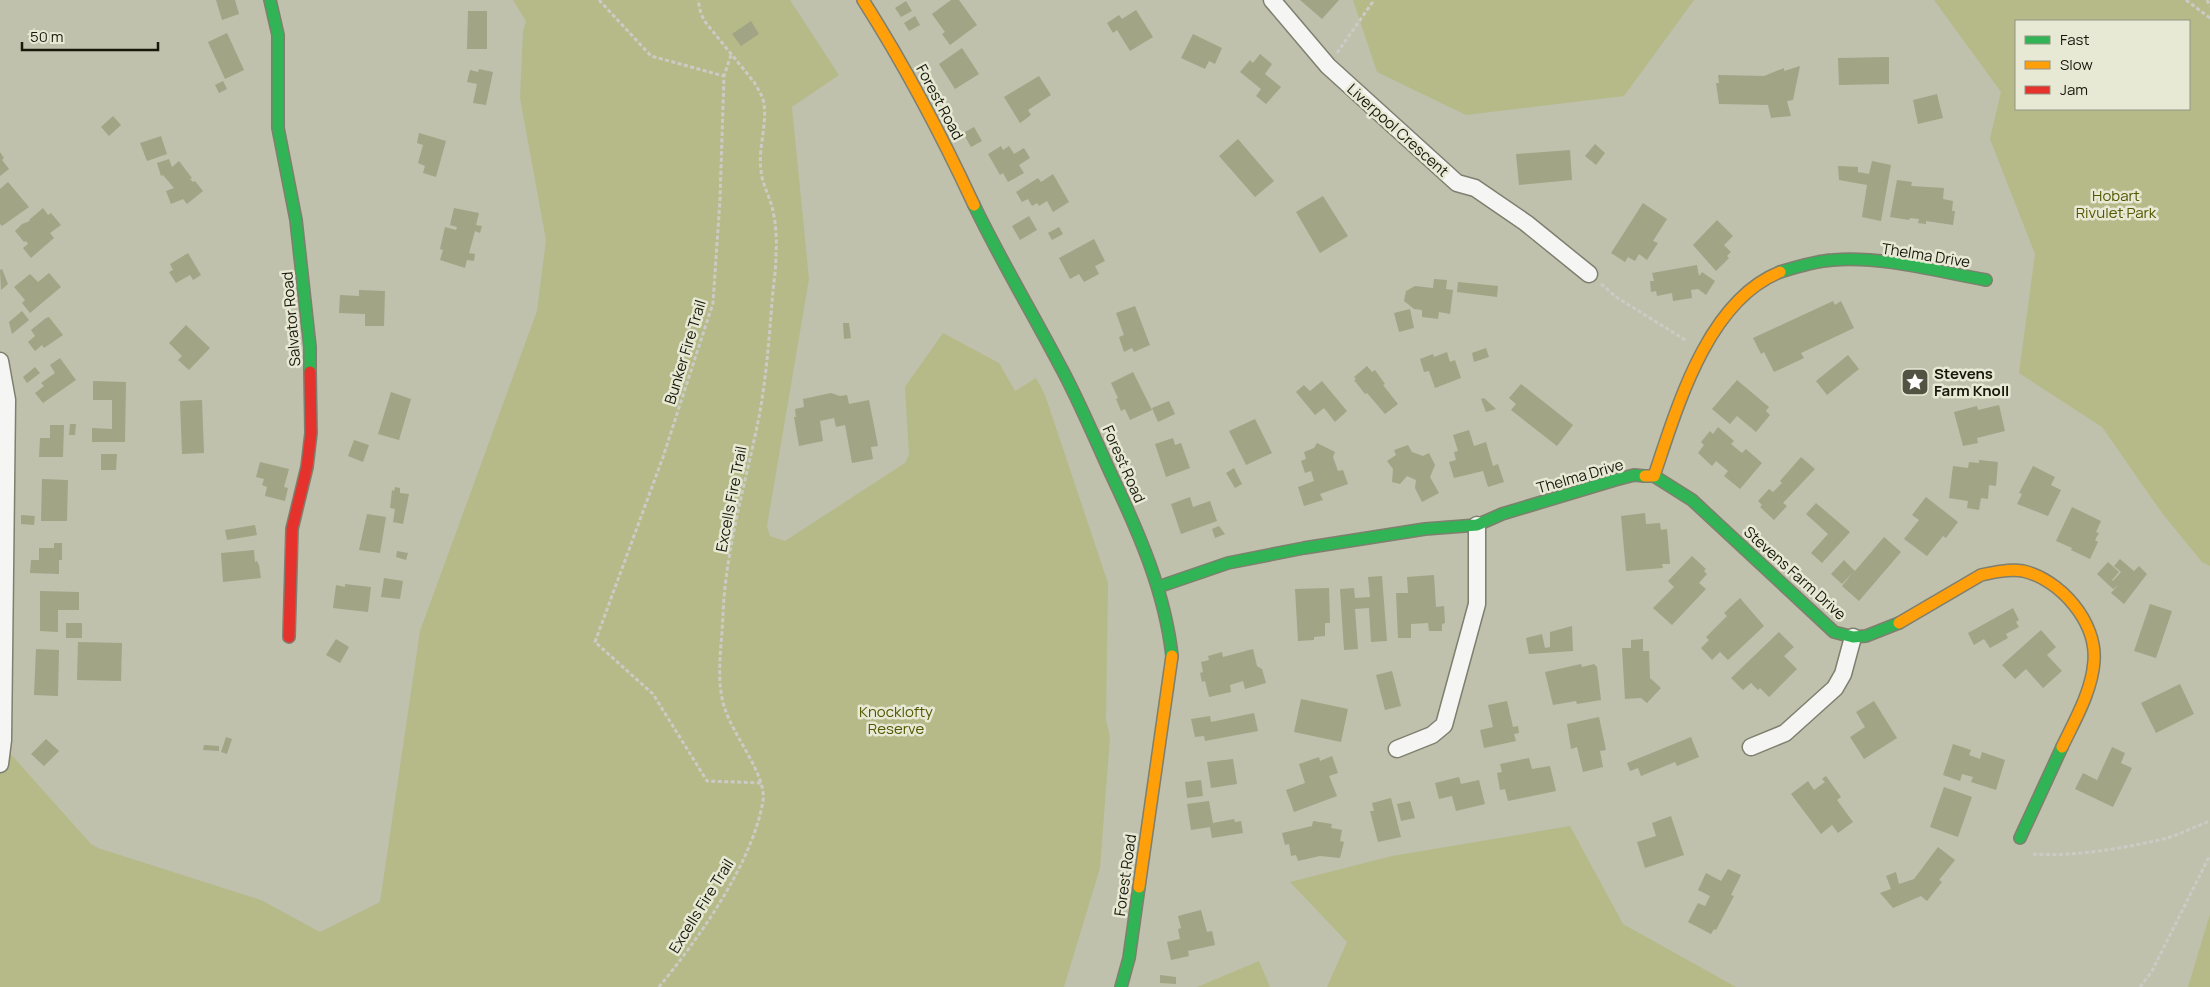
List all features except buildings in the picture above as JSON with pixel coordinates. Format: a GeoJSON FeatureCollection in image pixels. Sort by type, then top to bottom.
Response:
{"type":"FeatureCollection","features":[{"type":"Feature","properties":{"kind":"street","name":"Salvator Road"},"geometry":{"type":"LineString","coordinates":[[270,0],[278,35],[280,69],[278,128],[296,220],[310,347],[312,433],[307,467],[292,529],[289,636]]}},
{"type":"Feature","properties":{"kind":"street","name":"Forest Road"},"geometry":{"type":"LineString","coordinates":[[863,0],[896,53],[938,128],[994,247],[1059,363],[1137,529],[1158,587],[1168,623],[1172,656],[1169,684],[1129,958],[1121,987]]}},
{"type":"Feature","properties":{"kind":"street","name":"Liverpool Crescent"},"geometry":{"type":"LineString","coordinates":[[1272,0],[1328,66],[1457,183],[1475,188],[1526,223],[1589,274]]}},
{"type":"Feature","properties":{"kind":"street","name":"Thelma Drive"},"geometry":{"type":"LineString","coordinates":[[1158,587],[1238,561],[1425,529],[1477,525],[1502,514],[1615,480],[1634,475],[1654,476],[1670,425],[1703,351],[1718,326],[1739,300],[1768,277],[1795,267],[1834,260],[1869,262],[1986,280]]}},
{"type":"Feature","properties":{"kind":"street"},"geometry":{"type":"LineString","coordinates":[[0,361],[7,400],[3,740],[0,764]]}},
{"type":"Feature","properties":{"kind":"street","name":"Stevens Farm Drive"},"geometry":{"type":"LineString","coordinates":[[1654,476],[1692,500],[1821,622],[1834,632],[1853,637],[1870,635],[1892,626],[1981,575],[1994,571],[2022,571],[2037,575],[2052,583],[2066,595],[2089,629],[2094,648],[2095,666],[2090,686],[2020,838]]}},
{"type":"Feature","properties":{"kind":"street"},"geometry":{"type":"LineString","coordinates":[[1397,750],[1432,735],[1444,726],[1477,604],[1477,525]]}},
{"type":"Feature","properties":{"kind":"street"},"geometry":{"type":"LineString","coordinates":[[1751,746],[1785,732],[1835,688],[1843,674],[1853,637]]}},
{"type":"Feature","properties":{"kind":"path"},"geometry":{"type":"LineString","coordinates":[[599,0],[651,56],[724,76]]}},
{"type":"Feature","properties":{"kind":"path","name":"Excells Fire Trail"},"geometry":{"type":"LineString","coordinates":[[658,987],[680,961],[710,918],[746,854],[760,816],[764,797],[762,783],[725,709],[720,682],[724,600],[733,539],[759,416],[767,364],[776,254],[772,210],[761,173],[760,154],[764,104],[754,82],[706,23],[701,14],[698,0]]}},
{"type":"Feature","properties":{"kind":"path"},"geometry":{"type":"LineString","coordinates":[[1328,66],[1374,0]]}},
{"type":"Feature","properties":{"kind":"path"},"geometry":{"type":"LineString","coordinates":[[2186,0],[2210,18]]}},
{"type":"Feature","properties":{"kind":"path"},"geometry":{"type":"LineString","coordinates":[[2207,0],[2210,6]]}},
{"type":"Feature","properties":{"kind":"path","name":"Bunker Fire Trail"},"geometry":{"type":"LineString","coordinates":[[731,55],[724,76],[720,199],[713,303],[663,457],[595,642],[653,694],[707,781],[762,783]]}},
{"type":"Feature","properties":{"kind":"path"},"geometry":{"type":"LineString","coordinates":[[1589,274],[1616,297],[1703,351]]}},
{"type":"Feature","properties":{"kind":"path"},"geometry":{"type":"LineString","coordinates":[[2020,838],[2020,844],[2026,854],[2046,855],[2093,851],[2167,838],[2210,821]]}},
{"type":"Feature","properties":{"kind":"path"},"geometry":{"type":"LineString","coordinates":[[2140,987],[2152,971],[2210,855]]}},
{"type":"Feature","properties":{"kind":"green space","name":"Knocklofty Reserve"},"geometry":{"type":"Polygon","coordinates":[[[513,0],[790,0],[839,75],[792,107],[809,279],[767,526],[770,536],[785,541],[905,463],[909,455],[905,387],[943,333],[999,363],[1015,391],[1036,378],[1045,395],[1108,583],[1106,720],[1110,737],[1100,868],[1064,987],[0,987],[0,742],[91,844],[98,848],[261,900],[320,932],[380,902],[420,631],[537,311],[546,240],[520,98],[523,31],[526,21],[513,0]]]}},
{"type":"Feature","properties":{"kind":"green space"},"geometry":{"type":"Polygon","coordinates":[[[1353,0],[1694,0],[1624,96],[1466,115],[1377,72],[1353,0]]]}},
{"type":"Feature","properties":{"kind":"green space","name":"Hobart Rivulet Park"},"geometry":{"type":"Polygon","coordinates":[[[1934,0],[2210,0],[2210,566],[2202,562],[2162,513],[2102,427],[2019,373],[2035,254],[1990,139],[2001,92],[1934,0]]]}},
{"type":"Feature","properties":{"kind":"green space"},"geometry":{"type":"Polygon","coordinates":[[[1570,826],[1623,924],[1736,987],[1327,987],[1347,942],[1290,882],[1392,856],[1570,826]]]}},
{"type":"Feature","properties":{"kind":"green space"},"geometry":{"type":"Polygon","coordinates":[[[2210,914],[2210,987],[2188,987],[2210,914]]]}},
{"type":"Feature","properties":{"kind":"green space"},"geometry":{"type":"Polygon","coordinates":[[[1259,961],[1270,987],[1197,987],[1259,961]]]}},
{"type":"Feature","properties":{"kind":"traffic: fast"},"geometry":{"type":"LineString","coordinates":[[270,0],[278,35],[278,128],[296,220],[310,347],[310,372]]}},
{"type":"Feature","properties":{"kind":"traffic: fast"},"geometry":{"type":"LineString","coordinates":[[974,205],[1072,389],[1131,518],[1157,586],[1169,632],[1172,656]]}},
{"type":"Feature","properties":{"kind":"traffic: fast"},"geometry":{"type":"LineString","coordinates":[[1780,272],[1806,264],[1852,259],[1910,265],[1986,280]]}},
{"type":"Feature","properties":{"kind":"traffic: fast"},"geometry":{"type":"LineString","coordinates":[[1158,587],[1228,563],[1304,548],[1425,529],[1477,525],[1502,514],[1615,480],[1634,475],[1645,476]]}},
{"type":"Feature","properties":{"kind":"traffic: fast"},"geometry":{"type":"LineString","coordinates":[[1654,476],[1692,500],[1834,632],[1853,637],[1866,636],[1899,623]]}},
{"type":"Feature","properties":{"kind":"traffic: fast"},"geometry":{"type":"LineString","coordinates":[[2020,838],[2062,747]]}},
{"type":"Feature","properties":{"kind":"traffic: fast"},"geometry":{"type":"LineString","coordinates":[[1121,987],[1129,958],[1139,887]]}},
{"type":"Feature","properties":{"kind":"traffic: slow"},"geometry":{"type":"LineString","coordinates":[[863,0],[922,101],[974,205]]}},
{"type":"Feature","properties":{"kind":"traffic: slow"},"geometry":{"type":"LineString","coordinates":[[1645,476],[1654,476],[1685,389],[1698,359],[1714,331],[1733,307],[1755,286],[1780,272]]}},
{"type":"Feature","properties":{"kind":"traffic: slow"},"geometry":{"type":"LineString","coordinates":[[1899,623],[1981,575],[2018,570],[2037,576],[2050,583],[2074,604],[2083,617],[2093,646],[2094,661],[2090,683],[2062,747]]}},
{"type":"Feature","properties":{"kind":"traffic: slow"},"geometry":{"type":"LineString","coordinates":[[1139,887],[1172,656]]}},
{"type":"Feature","properties":{"kind":"traffic: jam"},"geometry":{"type":"LineString","coordinates":[[289,637],[292,529],[307,467],[311,433],[310,372]]}},
{"type":"Feature","properties":{"kind":"place","name":"Stevens Farm Knoll"},"geometry":{"type":"Point","coordinates":[1915,382]}}]}
